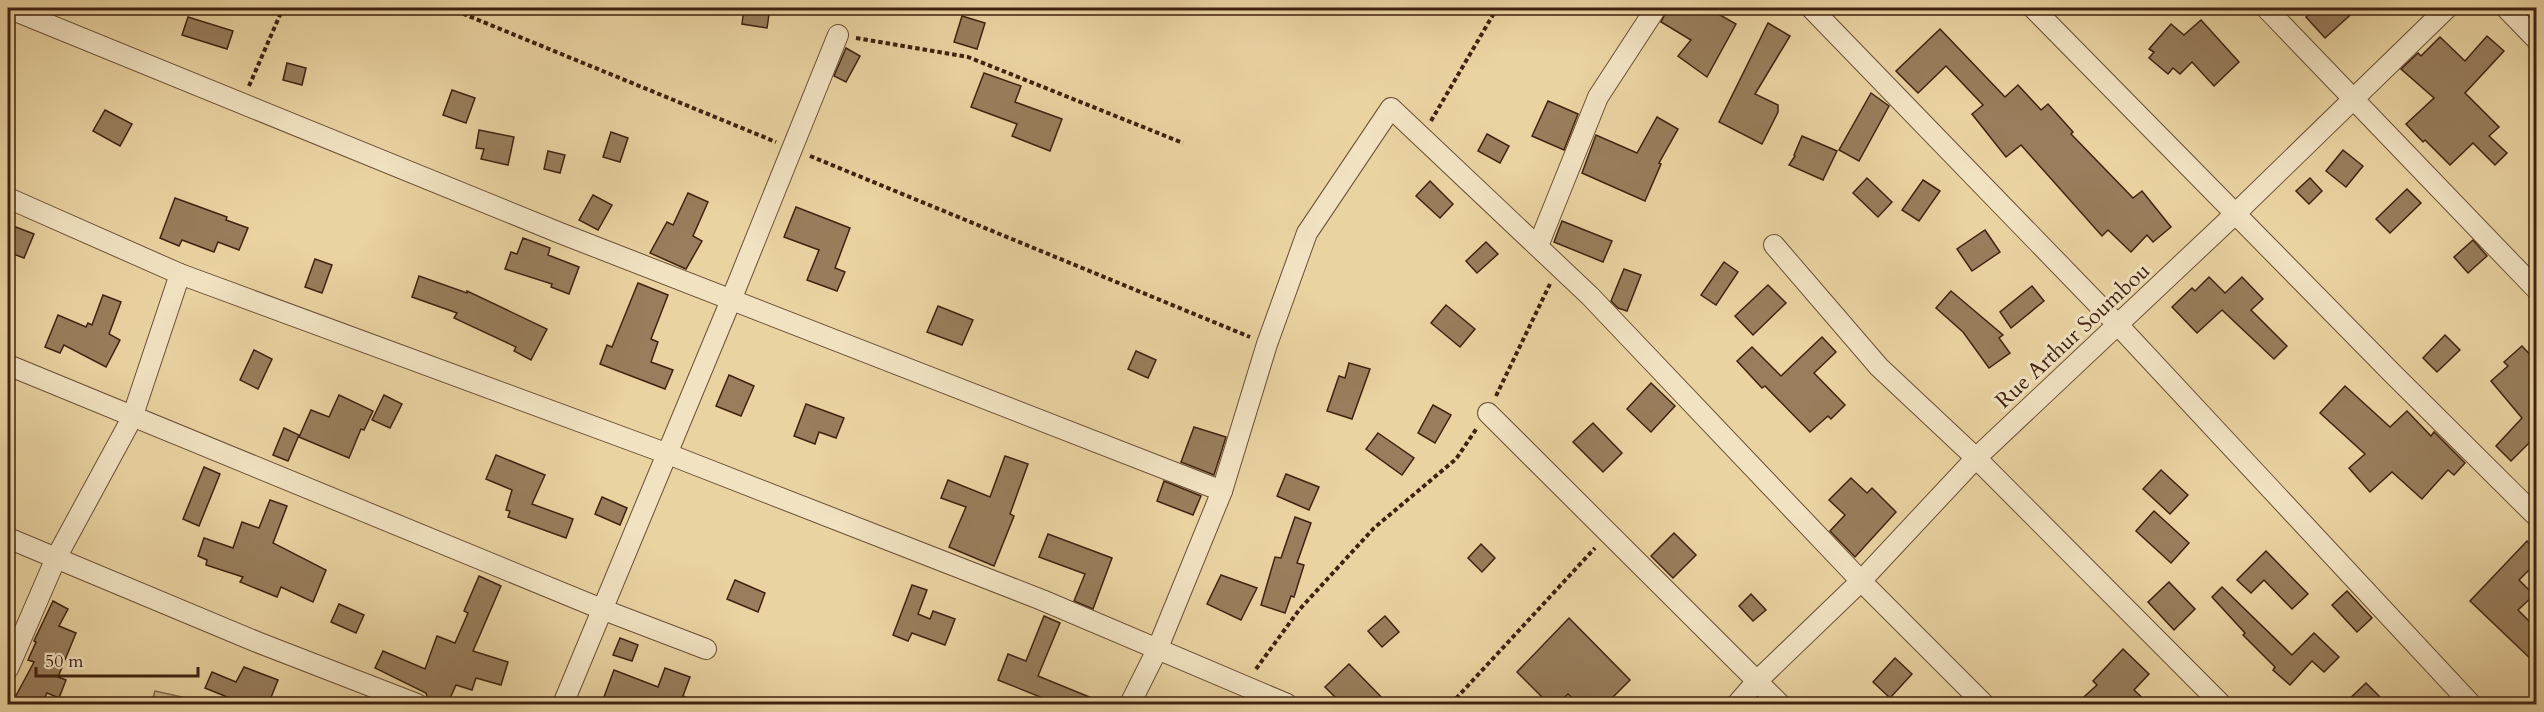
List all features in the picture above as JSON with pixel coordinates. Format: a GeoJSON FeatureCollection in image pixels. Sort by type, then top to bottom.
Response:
{"type":"FeatureCollection","features":[{"type":"Feature","properties":{"kind":"street"},"geometry":{"type":"LineString","coordinates":[[8,8],[443,187],[1222,490]]}},
{"type":"Feature","properties":{"kind":"street"},"geometry":{"type":"LineString","coordinates":[[1538,246],[1598,97],[1656,8]]}},
{"type":"Feature","properties":{"kind":"street"},"geometry":{"type":"LineString","coordinates":[[1811,8],[2118,325],[2471,705]]}},
{"type":"Feature","properties":{"kind":"street"},"geometry":{"type":"LineString","coordinates":[[2033,8],[2536,516]]}},
{"type":"Feature","properties":{"kind":"street"},"geometry":{"type":"LineString","coordinates":[[2266,8],[2536,289]]}},
{"type":"Feature","properties":{"kind":"street","name":"Rue Arthur Soumbou"},"geometry":{"type":"LineString","coordinates":[[1737,705],[1757,681],[1861,581],[1976,458],[2235,214],[2447,8]]}},
{"type":"Feature","properties":{"kind":"street"},"geometry":{"type":"LineString","coordinates":[[2506,8],[2536,39]]}},
{"type":"Feature","properties":{"kind":"street"},"geometry":{"type":"LineString","coordinates":[[563,705],[731,300],[837,35]]}},
{"type":"Feature","properties":{"kind":"street"},"geometry":{"type":"LineString","coordinates":[[1130,705],[1157,650],[1222,490],[1267,344],[1307,233],[1391,108],[1590,296],[1861,581],[1983,705]]}},
{"type":"Feature","properties":{"kind":"street"},"geometry":{"type":"LineString","coordinates":[[8,198],[180,274],[668,454],[1042,600],[1287,705]]}},
{"type":"Feature","properties":{"kind":"street"},"geometry":{"type":"LineString","coordinates":[[1774,244],[1879,367],[1976,458],[2221,705]]}},
{"type":"Feature","properties":{"kind":"street"},"geometry":{"type":"LineString","coordinates":[[8,669],[56,558],[132,417],[180,274]]}},
{"type":"Feature","properties":{"kind":"street"},"geometry":{"type":"LineString","coordinates":[[8,365],[604,610],[706,649]]}},
{"type":"Feature","properties":{"kind":"street"},"geometry":{"type":"LineString","coordinates":[[1488,413],[1780,705]]}},
{"type":"Feature","properties":{"kind":"street"},"geometry":{"type":"LineString","coordinates":[[8,538],[257,642],[417,705]]}},
{"type":"Feature","properties":{"kind":"path"},"geometry":{"type":"LineString","coordinates":[[241,104],[283,8]]}},
{"type":"Feature","properties":{"kind":"path"},"geometry":{"type":"LineString","coordinates":[[449,8],[1267,344]]}},
{"type":"Feature","properties":{"kind":"path"},"geometry":{"type":"LineString","coordinates":[[1422,137],[1497,8]]}},
{"type":"Feature","properties":{"kind":"path"},"geometry":{"type":"LineString","coordinates":[[837,35],[968,57],[1183,142]]}},
{"type":"Feature","properties":{"kind":"path"},"geometry":{"type":"LineString","coordinates":[[1243,686],[1299,610],[1374,528],[1456,459],[1488,413],[1559,267]]}},
{"type":"Feature","properties":{"kind":"path"},"geometry":{"type":"LineString","coordinates":[[1451,705],[1608,534]]}},
{"type":"Feature","properties":{"kind":"shaded area"},"geometry":{"type":"Polygon","coordinates":[[[155,691],[213,704],[151,704],[155,691]]]}},
{"type":"Feature","properties":{"kind":"building"},"geometry":{"type":"Polygon","coordinates":[[[744,8],[770,8],[767,28],[742,24],[744,8]]]}},
{"type":"Feature","properties":{"kind":"building"},"geometry":{"type":"Polygon","coordinates":[[[1668,8],[1708,8],[1736,24],[1707,77],[1678,56],[1691,40],[1661,22],[1668,8]]]}},
{"type":"Feature","properties":{"kind":"building"},"geometry":{"type":"Polygon","coordinates":[[[2316,8],[2358,8],[2325,38],[2306,17],[2316,8]]]}},
{"type":"Feature","properties":{"kind":"building"},"geometry":{"type":"Polygon","coordinates":[[[962,16],[985,23],[977,49],[954,42],[962,16]]]}},
{"type":"Feature","properties":{"kind":"building"},"geometry":{"type":"Polygon","coordinates":[[[188,17],[233,31],[227,49],[182,35],[188,17]]]}},
{"type":"Feature","properties":{"kind":"building"},"geometry":{"type":"Polygon","coordinates":[[[2201,20],[2239,62],[2214,86],[2192,62],[2180,74],[2173,68],[2168,74],[2149,58],[2154,52],[2149,49],[2171,24],[2184,35],[2201,20]]]}},
{"type":"Feature","properties":{"kind":"building"},"geometry":{"type":"Polygon","coordinates":[[[1768,23],[1790,36],[1755,94],[1778,105],[1778,112],[1762,144],[1719,122],[1768,23]]]}},
{"type":"Feature","properties":{"kind":"building"},"geometry":{"type":"Polygon","coordinates":[[[1940,29],[2005,97],[2018,85],[2041,110],[2048,104],[2073,132],[2071,134],[2133,198],[2142,191],[2171,227],[2153,242],[2147,235],[2131,252],[2108,230],[2102,236],[2021,145],[2006,157],[1972,114],[1983,105],[1946,66],[1918,93],[1896,71],[1940,29]]]}},
{"type":"Feature","properties":{"kind":"building"},"geometry":{"type":"Polygon","coordinates":[[[2487,36],[2504,51],[2465,93],[2499,127],[2489,136],[2507,153],[2495,165],[2473,143],[2450,165],[2406,124],[2434,98],[2401,69],[2418,53],[2421,56],[2440,37],[2465,61],[2487,36]]]}},
{"type":"Feature","properties":{"kind":"building"},"geometry":{"type":"Polygon","coordinates":[[[846,48],[860,56],[846,82],[834,76],[846,48]]]}},
{"type":"Feature","properties":{"kind":"building"},"geometry":{"type":"Polygon","coordinates":[[[287,63],[306,68],[302,85],[283,80],[287,63]]]}},
{"type":"Feature","properties":{"kind":"building"},"geometry":{"type":"Polygon","coordinates":[[[984,73],[1021,86],[1015,102],[1062,119],[1050,151],[1012,136],[1017,124],[971,107],[984,73]]]}},
{"type":"Feature","properties":{"kind":"building"},"geometry":{"type":"Polygon","coordinates":[[[452,90],[475,98],[466,123],[443,115],[452,90]]]}},
{"type":"Feature","properties":{"kind":"building"},"geometry":{"type":"Polygon","coordinates":[[[1871,93],[1889,106],[1859,161],[1839,150],[1871,93]]]}},
{"type":"Feature","properties":{"kind":"building"},"geometry":{"type":"Polygon","coordinates":[[[1548,101],[1578,114],[1564,150],[1532,136],[1548,101]]]}},
{"type":"Feature","properties":{"kind":"building"},"geometry":{"type":"Polygon","coordinates":[[[105,110],[132,124],[120,146],[93,131],[105,110]]]}},
{"type":"Feature","properties":{"kind":"building"},"geometry":{"type":"Polygon","coordinates":[[[1657,117],[1678,129],[1659,163],[1661,164],[1645,201],[1582,173],[1596,135],[1637,153],[1657,117]]]}},
{"type":"Feature","properties":{"kind":"building"},"geometry":{"type":"Polygon","coordinates":[[[479,130],[514,137],[508,165],[481,159],[484,149],[476,148],[479,130]]]}},
{"type":"Feature","properties":{"kind":"building"},"geometry":{"type":"Polygon","coordinates":[[[611,132],[628,138],[620,162],[603,157],[611,132]]]}},
{"type":"Feature","properties":{"kind":"building"},"geometry":{"type":"Polygon","coordinates":[[[1487,134],[1509,146],[1500,163],[1478,151],[1487,134]]]}},
{"type":"Feature","properties":{"kind":"building"},"geometry":{"type":"Polygon","coordinates":[[[1802,136],[1837,151],[1823,180],[1789,165],[1802,136]]]}},
{"type":"Feature","properties":{"kind":"building"},"geometry":{"type":"Polygon","coordinates":[[[2343,150],[2363,166],[2346,187],[2326,171],[2343,150]]]}},
{"type":"Feature","properties":{"kind":"building"},"geometry":{"type":"Polygon","coordinates":[[[548,151],[565,155],[560,173],[544,169],[548,151]]]}},
{"type":"Feature","properties":{"kind":"building"},"geometry":{"type":"Polygon","coordinates":[[[1867,178],[1892,202],[1878,217],[1853,193],[1867,178]]]}},
{"type":"Feature","properties":{"kind":"building"},"geometry":{"type":"Polygon","coordinates":[[[2310,178],[2322,191],[2309,204],[2296,191],[2310,178]]]}},
{"type":"Feature","properties":{"kind":"building"},"geometry":{"type":"Polygon","coordinates":[[[1923,180],[1940,191],[1919,221],[1902,210],[1923,180]]]}},
{"type":"Feature","properties":{"kind":"building"},"geometry":{"type":"Polygon","coordinates":[[[1430,181],[1453,204],[1440,218],[1416,196],[1430,181]]]}},
{"type":"Feature","properties":{"kind":"building"},"geometry":{"type":"Polygon","coordinates":[[[2407,189],[2421,203],[2390,233],[2376,219],[2407,189]]]}},
{"type":"Feature","properties":{"kind":"building"},"geometry":{"type":"Polygon","coordinates":[[[688,193],[708,202],[693,236],[702,241],[686,269],[650,253],[667,222],[673,225],[688,193]]]}},
{"type":"Feature","properties":{"kind":"building"},"geometry":{"type":"Polygon","coordinates":[[[593,195],[612,205],[598,230],[579,220],[593,195]]]}},
{"type":"Feature","properties":{"kind":"building"},"geometry":{"type":"Polygon","coordinates":[[[175,198],[227,217],[226,220],[248,228],[239,250],[218,242],[214,252],[182,240],[179,246],[160,238],[175,198]]]}},
{"type":"Feature","properties":{"kind":"building"},"geometry":{"type":"Polygon","coordinates":[[[796,207],[850,228],[835,268],[845,272],[837,291],[807,280],[819,250],[784,237],[796,207]]]}},
{"type":"Feature","properties":{"kind":"building"},"geometry":{"type":"Polygon","coordinates":[[[1562,221],[1612,241],[1603,262],[1554,242],[1562,221]]]}},
{"type":"Feature","properties":{"kind":"building"},"geometry":{"type":"Polygon","coordinates":[[[8,224],[34,234],[24,258],[8,252],[8,224]]]}},
{"type":"Feature","properties":{"kind":"building"},"geometry":{"type":"Polygon","coordinates":[[[1985,230],[2000,252],[1972,271],[1957,249],[1985,230]]]}},
{"type":"Feature","properties":{"kind":"building"},"geometry":{"type":"Polygon","coordinates":[[[523,238],[550,248],[548,255],[579,267],[569,294],[551,287],[552,284],[505,269],[511,252],[517,254],[523,238]]]}},
{"type":"Feature","properties":{"kind":"building"},"geometry":{"type":"Polygon","coordinates":[[[2473,240],[2487,256],[2468,273],[2454,257],[2473,240]]]}},
{"type":"Feature","properties":{"kind":"building"},"geometry":{"type":"Polygon","coordinates":[[[1486,242],[1498,254],[1477,273],[1466,261],[1486,242]]]}},
{"type":"Feature","properties":{"kind":"building"},"geometry":{"type":"Polygon","coordinates":[[[315,259],[332,265],[322,293],[305,287],[315,259]]]}},
{"type":"Feature","properties":{"kind":"building"},"geometry":{"type":"Polygon","coordinates":[[[1724,262],[1738,272],[1716,305],[1701,295],[1724,262]]]}},
{"type":"Feature","properties":{"kind":"building"},"geometry":{"type":"Polygon","coordinates":[[[1624,269],[1641,275],[1627,311],[1618,308],[1611,301],[1624,269]]]}},
{"type":"Feature","properties":{"kind":"building"},"geometry":{"type":"Polygon","coordinates":[[[419,276],[467,293],[467,291],[547,329],[531,360],[514,351],[516,347],[454,318],[457,313],[412,297],[419,276]]]}},
{"type":"Feature","properties":{"kind":"building"},"geometry":{"type":"Polygon","coordinates":[[[2209,277],[2225,293],[2242,277],[2263,299],[2251,310],[2287,346],[2274,359],[2222,310],[2197,333],[2172,307],[2192,288],[2195,291],[2209,277]]]}},
{"type":"Feature","properties":{"kind":"building"},"geometry":{"type":"Polygon","coordinates":[[[638,283],[668,295],[651,339],[658,342],[651,362],[673,370],[665,389],[600,364],[607,345],[612,347],[638,283]]]}},
{"type":"Feature","properties":{"kind":"building"},"geometry":{"type":"Polygon","coordinates":[[[1768,285],[1786,303],[1753,335],[1735,316],[1768,285]]]}},
{"type":"Feature","properties":{"kind":"building"},"geometry":{"type":"Polygon","coordinates":[[[2032,286],[2044,301],[2011,328],[2000,312],[2032,286]]]}},
{"type":"Feature","properties":{"kind":"building"},"geometry":{"type":"Polygon","coordinates":[[[1951,291],[2003,335],[1999,338],[2010,353],[1989,368],[1963,332],[1936,308],[1951,291]]]}},
{"type":"Feature","properties":{"kind":"building"},"geometry":{"type":"Polygon","coordinates":[[[103,295],[121,302],[109,334],[120,340],[106,367],[64,345],[60,353],[45,347],[58,315],[86,327],[88,323],[92,325],[103,295]]]}},
{"type":"Feature","properties":{"kind":"building"},"geometry":{"type":"Polygon","coordinates":[[[1446,305],[1475,329],[1460,347],[1431,323],[1446,305]]]}},
{"type":"Feature","properties":{"kind":"building"},"geometry":{"type":"Polygon","coordinates":[[[938,306],[973,320],[962,345],[927,332],[938,306]]]}},
{"type":"Feature","properties":{"kind":"building"},"geometry":{"type":"Polygon","coordinates":[[[2445,335],[2460,350],[2437,372],[2423,358],[2445,335]]]}},
{"type":"Feature","properties":{"kind":"building"},"geometry":{"type":"Polygon","coordinates":[[[1822,337],[1836,352],[1814,373],[1845,405],[1831,419],[1828,416],[1810,432],[1765,386],[1762,388],[1737,361],[1752,347],[1781,376],[1822,337]]]}},
{"type":"Feature","properties":{"kind":"building"},"geometry":{"type":"Polygon","coordinates":[[[2522,346],[2536,361],[2536,436],[2511,461],[2496,446],[2522,418],[2491,381],[2508,366],[2504,362],[2522,346]]]}},
{"type":"Feature","properties":{"kind":"building"},"geometry":{"type":"Polygon","coordinates":[[[254,350],[272,359],[258,389],[240,380],[254,350]]]}},
{"type":"Feature","properties":{"kind":"building"},"geometry":{"type":"Polygon","coordinates":[[[1136,351],[1156,360],[1148,378],[1128,369],[1136,351]]]}},
{"type":"Feature","properties":{"kind":"building"},"geometry":{"type":"Polygon","coordinates":[[[1349,363],[1370,369],[1352,419],[1327,411],[1339,376],[1345,378],[1349,363]]]}},
{"type":"Feature","properties":{"kind":"building"},"geometry":{"type":"Polygon","coordinates":[[[729,375],[754,386],[741,416],[716,406],[729,375]]]}},
{"type":"Feature","properties":{"kind":"building"},"geometry":{"type":"Polygon","coordinates":[[[1651,383],[1675,406],[1651,432],[1627,409],[1651,383]]]}},
{"type":"Feature","properties":{"kind":"building"},"geometry":{"type":"Polygon","coordinates":[[[2345,386],[2390,427],[2407,411],[2431,436],[2434,432],[2465,463],[2454,475],[2448,470],[2422,499],[2392,472],[2370,492],[2349,468],[2365,454],[2320,413],[2345,386]]]}},
{"type":"Feature","properties":{"kind":"building"},"geometry":{"type":"Polygon","coordinates":[[[339,395],[373,411],[364,430],[361,429],[349,458],[299,437],[311,410],[329,417],[339,395]]]}},
{"type":"Feature","properties":{"kind":"building"},"geometry":{"type":"Polygon","coordinates":[[[384,395],[402,404],[390,428],[372,420],[384,395]]]}},
{"type":"Feature","properties":{"kind":"building"},"geometry":{"type":"Polygon","coordinates":[[[806,404],[844,418],[836,438],[819,432],[815,444],[794,436],[806,404]]]}},
{"type":"Feature","properties":{"kind":"building"},"geometry":{"type":"Polygon","coordinates":[[[1433,405],[1451,415],[1435,443],[1418,433],[1433,405]]]}},
{"type":"Feature","properties":{"kind":"building"},"geometry":{"type":"Polygon","coordinates":[[[1593,423],[1622,453],[1603,472],[1573,442],[1593,423]]]}},
{"type":"Feature","properties":{"kind":"building"},"geometry":{"type":"Polygon","coordinates":[[[1194,427],[1226,437],[1214,475],[1181,462],[1194,427]]]}},
{"type":"Feature","properties":{"kind":"building"},"geometry":{"type":"Polygon","coordinates":[[[284,428],[299,435],[288,461],[273,455],[284,428]]]}},
{"type":"Feature","properties":{"kind":"building"},"geometry":{"type":"Polygon","coordinates":[[[1378,433],[1414,458],[1402,475],[1366,449],[1378,433]]]}},
{"type":"Feature","properties":{"kind":"building"},"geometry":{"type":"Polygon","coordinates":[[[496,455],[545,475],[532,504],[573,519],[566,538],[508,517],[510,511],[506,510],[512,490],[486,479],[496,455]]]}},
{"type":"Feature","properties":{"kind":"building"},"geometry":{"type":"Polygon","coordinates":[[[1005,456],[1028,464],[1010,514],[1014,516],[994,566],[949,547],[966,507],[941,498],[948,480],[990,497],[1005,456]]]}},
{"type":"Feature","properties":{"kind":"building"},"geometry":{"type":"Polygon","coordinates":[[[204,467],[220,474],[199,526],[183,519],[204,467]]]}},
{"type":"Feature","properties":{"kind":"building"},"geometry":{"type":"Polygon","coordinates":[[[2161,470],[2188,495],[2170,514],[2143,489],[2161,470]]]}},
{"type":"Feature","properties":{"kind":"building"},"geometry":{"type":"Polygon","coordinates":[[[1286,474],[1319,487],[1309,510],[1277,496],[1286,474]]]}},
{"type":"Feature","properties":{"kind":"building"},"geometry":{"type":"Polygon","coordinates":[[[1851,478],[1867,493],[1872,488],[1896,512],[1855,557],[1830,531],[1845,515],[1829,500],[1851,478]]]}},
{"type":"Feature","properties":{"kind":"building"},"geometry":{"type":"Polygon","coordinates":[[[1164,481],[1201,496],[1193,515],[1157,501],[1164,481]]]}},
{"type":"Feature","properties":{"kind":"building"},"geometry":{"type":"Polygon","coordinates":[[[602,497],[627,508],[620,525],[595,514],[602,497]]]}},
{"type":"Feature","properties":{"kind":"building"},"geometry":{"type":"Polygon","coordinates":[[[270,500],[287,506],[273,543],[326,570],[313,602],[281,587],[277,597],[240,582],[243,577],[206,565],[207,560],[198,556],[204,538],[233,548],[242,522],[259,528],[270,500]]]}},
{"type":"Feature","properties":{"kind":"building"},"geometry":{"type":"Polygon","coordinates":[[[2154,511],[2189,543],[2171,563],[2136,531],[2154,511]]]}},
{"type":"Feature","properties":{"kind":"building"},"geometry":{"type":"Polygon","coordinates":[[[1295,517],[1311,523],[1297,563],[1304,565],[1294,597],[1291,596],[1285,613],[1261,605],[1275,557],[1281,558],[1295,517]]]}},
{"type":"Feature","properties":{"kind":"building"},"geometry":{"type":"Polygon","coordinates":[[[1674,533],[1696,555],[1673,578],[1651,556],[1674,533]]]}},
{"type":"Feature","properties":{"kind":"building"},"geometry":{"type":"Polygon","coordinates":[[[1048,534],[1112,558],[1093,609],[1074,601],[1085,574],[1039,557],[1048,534]]]}},
{"type":"Feature","properties":{"kind":"building"},"geometry":{"type":"Polygon","coordinates":[[[2527,541],[2536,550],[2536,563],[2519,580],[2534,595],[2518,610],[2536,628],[2536,664],[2470,601],[2527,541]]]}},
{"type":"Feature","properties":{"kind":"building"},"geometry":{"type":"Polygon","coordinates":[[[1481,544],[1495,558],[1482,572],[1468,558],[1481,544]]]}},
{"type":"Feature","properties":{"kind":"building"},"geometry":{"type":"Polygon","coordinates":[[[2266,551],[2308,594],[2292,609],[2264,580],[2251,593],[2237,580],[2266,551]]]}},
{"type":"Feature","properties":{"kind":"building"},"geometry":{"type":"Polygon","coordinates":[[[1221,575],[1257,588],[1241,620],[1207,604],[1221,575]]]}},
{"type":"Feature","properties":{"kind":"building"},"geometry":{"type":"Polygon","coordinates":[[[479,576],[501,586],[473,651],[508,662],[501,685],[476,678],[472,690],[456,685],[447,705],[429,705],[426,693],[375,668],[383,651],[425,669],[437,636],[455,643],[468,613],[464,611],[479,576]]]}},
{"type":"Feature","properties":{"kind":"building"},"geometry":{"type":"Polygon","coordinates":[[[735,580],[765,593],[758,612],[727,599],[735,580]]]}},
{"type":"Feature","properties":{"kind":"building"},"geometry":{"type":"Polygon","coordinates":[[[2169,582],[2195,609],[2174,630],[2148,602],[2169,582]]]}},
{"type":"Feature","properties":{"kind":"building"},"geometry":{"type":"Polygon","coordinates":[[[912,585],[927,590],[918,614],[930,619],[933,611],[955,619],[945,645],[912,633],[908,641],[893,635],[912,585]]]}},
{"type":"Feature","properties":{"kind":"building"},"geometry":{"type":"Polygon","coordinates":[[[2222,587],[2292,655],[2314,633],[2339,657],[2324,672],[2312,661],[2290,685],[2273,670],[2275,667],[2243,635],[2245,633],[2212,597],[2222,587]]]}},
{"type":"Feature","properties":{"kind":"building"},"geometry":{"type":"Polygon","coordinates":[[[2347,591],[2372,618],[2357,632],[2332,605],[2347,591]]]}},
{"type":"Feature","properties":{"kind":"building"},"geometry":{"type":"Polygon","coordinates":[[[1751,594],[1766,610],[1753,621],[1739,606],[1751,594]]]}},
{"type":"Feature","properties":{"kind":"building"},"geometry":{"type":"Polygon","coordinates":[[[53,601],[68,609],[59,626],[76,633],[58,677],[66,680],[59,698],[47,693],[41,705],[11,705],[34,662],[28,660],[36,642],[34,641],[53,601]]]}},
{"type":"Feature","properties":{"kind":"building"},"geometry":{"type":"Polygon","coordinates":[[[339,604],[364,615],[356,633],[331,622],[339,604]]]}},
{"type":"Feature","properties":{"kind":"building"},"geometry":{"type":"Polygon","coordinates":[[[1044,616],[1060,623],[1038,676],[1109,705],[1060,705],[998,680],[1008,654],[1026,661],[1044,616]]]}},
{"type":"Feature","properties":{"kind":"building"},"geometry":{"type":"Polygon","coordinates":[[[1385,616],[1399,632],[1382,647],[1368,631],[1385,616]]]}},
{"type":"Feature","properties":{"kind":"building"},"geometry":{"type":"Polygon","coordinates":[[[1569,618],[1630,680],[1605,705],[1579,705],[1568,694],[1557,705],[1550,705],[1517,672],[1569,618]]]}},
{"type":"Feature","properties":{"kind":"building"},"geometry":{"type":"Polygon","coordinates":[[[620,638],[638,645],[632,661],[613,655],[620,638]]]}},
{"type":"Feature","properties":{"kind":"building"},"geometry":{"type":"Polygon","coordinates":[[[2123,649],[2149,674],[2134,690],[2150,705],[2075,705],[2097,685],[2093,681],[2123,649]]]}},
{"type":"Feature","properties":{"kind":"building"},"geometry":{"type":"Polygon","coordinates":[[[1895,658],[1912,674],[1890,698],[1873,682],[1895,658]]]}},
{"type":"Feature","properties":{"kind":"building"},"geometry":{"type":"Polygon","coordinates":[[[1349,664],[1389,705],[1343,705],[1325,687],[1349,664]]]}},
{"type":"Feature","properties":{"kind":"building"},"geometry":{"type":"Polygon","coordinates":[[[244,667],[278,680],[268,705],[247,705],[205,688],[212,672],[236,682],[244,667]]]}},
{"type":"Feature","properties":{"kind":"building"},"geometry":{"type":"Polygon","coordinates":[[[665,668],[690,677],[683,696],[701,705],[601,705],[614,670],[658,687],[665,668]]]}},
{"type":"Feature","properties":{"kind":"building"},"geometry":{"type":"Polygon","coordinates":[[[2366,683],[2388,705],[2343,705],[2366,683]]]}}]}
